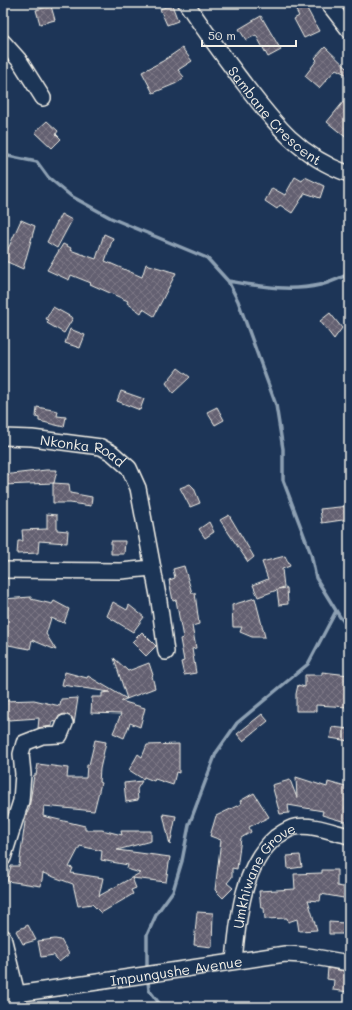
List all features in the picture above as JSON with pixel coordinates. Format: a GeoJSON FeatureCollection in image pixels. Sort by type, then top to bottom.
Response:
{"type":"FeatureCollection","features":[{"type":"Feature","properties":{"kind":"street","name":"Sambane Crescent"},"geometry":{"type":"LineString","coordinates":[[186,3],[206,33],[278,128],[314,158],[349,174]]}},
{"type":"Feature","properties":{"kind":"street"},"geometry":{"type":"LineString","coordinates":[[328,3],[349,30]]}},
{"type":"Feature","properties":{"kind":"street"},"geometry":{"type":"LineString","coordinates":[[3,42],[19,60],[43,98]]}},
{"type":"Feature","properties":{"kind":"street","name":"Nkonka Road"},"geometry":{"type":"LineString","coordinates":[[3,437],[32,438],[101,447],[112,452],[132,472],[138,488],[159,601],[166,652]]}},
{"type":"Feature","properties":{"kind":"street"},"geometry":{"type":"LineString","coordinates":[[3,570],[121,571],[152,568]]}},
{"type":"Feature","properties":{"kind":"street"},"geometry":{"type":"LineString","coordinates":[[3,858],[21,801],[23,774],[21,754],[24,743],[42,736],[60,735],[65,723]]}},
{"type":"Feature","properties":{"kind":"street","name":"Umkhiwane Grove"},"geometry":{"type":"LineString","coordinates":[[234,961],[238,924],[243,898],[257,859],[266,846],[280,835],[294,827],[318,828],[349,836]]}},
{"type":"Feature","properties":{"kind":"street"},"geometry":{"type":"LineString","coordinates":[[3,937],[10,995]]}},
{"type":"Feature","properties":{"kind":"street","name":"Impungushe Avenue"},"geometry":{"type":"LineString","coordinates":[[10,995],[285,954],[302,955],[349,963]]}},
{"type":"Feature","properties":{"kind":"building"},"geometry":{"type":"Polygon","coordinates":[[[292,3],[304,3],[319,31],[304,38],[294,19],[299,16],[292,3]]]}},
{"type":"Feature","properties":{"kind":"building"},"geometry":{"type":"Polygon","coordinates":[[[172,5],[178,21],[167,25],[160,9],[172,5]]]}},
{"type":"Feature","properties":{"kind":"building"},"geometry":{"type":"Polygon","coordinates":[[[51,6],[55,20],[40,24],[36,10],[51,6]]]}},
{"type":"Feature","properties":{"kind":"building"},"geometry":{"type":"Polygon","coordinates":[[[261,16],[281,50],[268,57],[256,35],[246,40],[239,29],[261,16]]]}},
{"type":"Feature","properties":{"kind":"building"},"geometry":{"type":"Polygon","coordinates":[[[325,47],[349,70],[349,76],[336,69],[319,88],[305,76],[317,60],[315,58],[325,47]]]}},
{"type":"Feature","properties":{"kind":"building"},"geometry":{"type":"Polygon","coordinates":[[[182,48],[192,61],[178,70],[184,77],[177,83],[153,93],[142,72],[163,61],[182,48]]]}},
{"type":"Feature","properties":{"kind":"building"},"geometry":{"type":"Polygon","coordinates":[[[349,95],[349,140],[327,122],[349,95]]]}},
{"type":"Feature","properties":{"kind":"building"},"geometry":{"type":"Polygon","coordinates":[[[47,121],[58,131],[56,134],[61,139],[52,148],[35,132],[47,121]]]}},
{"type":"Feature","properties":{"kind":"building"},"geometry":{"type":"Polygon","coordinates":[[[295,177],[302,181],[305,177],[324,186],[320,198],[305,193],[292,213],[280,205],[277,209],[265,201],[272,188],[285,195],[295,177]]]}},
{"type":"Feature","properties":{"kind":"building"},"geometry":{"type":"Polygon","coordinates":[[[61,214],[72,220],[57,248],[47,242],[61,214]]]}},
{"type":"Feature","properties":{"kind":"building"},"geometry":{"type":"Polygon","coordinates":[[[21,220],[35,226],[23,269],[3,260],[21,220]]]}},
{"type":"Feature","properties":{"kind":"building"},"geometry":{"type":"Polygon","coordinates":[[[104,234],[113,238],[105,261],[142,277],[146,264],[176,273],[154,316],[143,309],[141,313],[127,303],[128,301],[90,284],[91,283],[71,275],[69,280],[47,270],[63,244],[71,248],[70,250],[96,259],[104,234]]]}},
{"type":"Feature","properties":{"kind":"building"},"geometry":{"type":"Polygon","coordinates":[[[53,307],[73,318],[64,333],[47,323],[49,320],[46,319],[53,307]]]}},
{"type":"Feature","properties":{"kind":"building"},"geometry":{"type":"Polygon","coordinates":[[[330,313],[342,328],[334,339],[320,321],[330,313]]]}},
{"type":"Feature","properties":{"kind":"building"},"geometry":{"type":"Polygon","coordinates":[[[70,329],[85,335],[80,348],[65,343],[70,329]]]}},
{"type":"Feature","properties":{"kind":"building"},"geometry":{"type":"Polygon","coordinates":[[[178,368],[190,377],[173,393],[166,383],[178,368]]]}},
{"type":"Feature","properties":{"kind":"building"},"geometry":{"type":"Polygon","coordinates":[[[121,391],[144,399],[140,410],[117,401],[121,391]]]}},
{"type":"Feature","properties":{"kind":"building"},"geometry":{"type":"Polygon","coordinates":[[[37,407],[58,411],[57,416],[66,417],[64,427],[39,421],[39,418],[36,417],[37,407]]]}},
{"type":"Feature","properties":{"kind":"building"},"geometry":{"type":"Polygon","coordinates":[[[217,407],[224,420],[215,425],[207,412],[217,407]]]}},
{"type":"Feature","properties":{"kind":"building"},"geometry":{"type":"Polygon","coordinates":[[[57,470],[54,483],[3,485],[3,475],[57,470]]]}},
{"type":"Feature","properties":{"kind":"building"},"geometry":{"type":"Polygon","coordinates":[[[53,483],[69,484],[70,493],[92,497],[91,506],[70,503],[53,503],[53,483]]]}},
{"type":"Feature","properties":{"kind":"building"},"geometry":{"type":"Polygon","coordinates":[[[190,484],[194,488],[200,503],[190,507],[180,488],[190,484]]]}},
{"type":"Feature","properties":{"kind":"building"},"geometry":{"type":"Polygon","coordinates":[[[349,506],[349,519],[322,523],[320,509],[349,506]]]}},
{"type":"Feature","properties":{"kind":"building"},"geometry":{"type":"Polygon","coordinates":[[[47,514],[57,515],[57,530],[68,531],[67,543],[39,541],[38,553],[17,554],[18,541],[23,541],[22,530],[47,529],[47,514]]]}},
{"type":"Feature","properties":{"kind":"building"},"geometry":{"type":"Polygon","coordinates":[[[229,515],[254,557],[248,562],[220,520],[229,515]]]}},
{"type":"Feature","properties":{"kind":"building"},"geometry":{"type":"Polygon","coordinates":[[[209,522],[214,532],[205,538],[199,529],[209,522]]]}},
{"type":"Feature","properties":{"kind":"building"},"geometry":{"type":"Polygon","coordinates":[[[111,541],[125,541],[124,554],[111,554],[111,541]]]}},
{"type":"Feature","properties":{"kind":"building"},"geometry":{"type":"Polygon","coordinates":[[[285,556],[290,566],[282,569],[284,587],[278,589],[287,588],[288,604],[279,605],[277,590],[258,597],[253,585],[268,579],[262,562],[285,556]]]}},
{"type":"Feature","properties":{"kind":"building"},"geometry":{"type":"Polygon","coordinates":[[[184,566],[192,593],[195,593],[199,624],[192,626],[196,648],[192,649],[196,673],[184,675],[181,662],[184,661],[180,639],[183,638],[176,600],[173,601],[169,580],[175,578],[173,569],[184,566]]]}},
{"type":"Feature","properties":{"kind":"building"},"geometry":{"type":"Polygon","coordinates":[[[31,597],[31,599],[52,604],[54,601],[69,609],[64,623],[51,618],[46,634],[56,650],[32,640],[30,649],[3,644],[3,599],[31,597]]]}},
{"type":"Feature","properties":{"kind":"building"},"geometry":{"type":"Polygon","coordinates":[[[255,598],[265,637],[252,637],[240,632],[242,627],[233,627],[232,605],[255,598]]]}},
{"type":"Feature","properties":{"kind":"building"},"geometry":{"type":"Polygon","coordinates":[[[113,602],[127,610],[129,605],[144,617],[133,632],[107,616],[113,602]]]}},
{"type":"Feature","properties":{"kind":"building"},"geometry":{"type":"Polygon","coordinates":[[[142,632],[156,646],[146,656],[132,642],[142,632]]]}},
{"type":"Feature","properties":{"kind":"building"},"geometry":{"type":"Polygon","coordinates":[[[114,658],[128,671],[149,663],[155,688],[127,699],[114,658]]]}},
{"type":"Feature","properties":{"kind":"building"},"geometry":{"type":"Polygon","coordinates":[[[65,672],[87,678],[88,676],[127,699],[121,701],[145,708],[140,727],[130,723],[124,738],[113,733],[121,714],[91,713],[92,697],[102,697],[102,693],[110,692],[62,685],[65,672]]]}},
{"type":"Feature","properties":{"kind":"building"},"geometry":{"type":"Polygon","coordinates":[[[322,672],[349,675],[349,707],[316,705],[316,711],[296,711],[296,694],[298,685],[305,687],[305,675],[322,675],[322,672]]]}},
{"type":"Feature","properties":{"kind":"building"},"geometry":{"type":"Polygon","coordinates":[[[78,698],[74,724],[72,717],[64,714],[59,716],[56,722],[52,721],[52,726],[38,728],[39,718],[9,720],[9,717],[3,718],[3,701],[34,700],[60,706],[61,699],[78,698]]]}},
{"type":"Feature","properties":{"kind":"building"},"geometry":{"type":"Polygon","coordinates":[[[262,714],[268,721],[243,741],[237,734],[262,714]]]}},
{"type":"Feature","properties":{"kind":"building"},"geometry":{"type":"Polygon","coordinates":[[[332,727],[349,729],[349,741],[330,738],[332,727]]]}},
{"type":"Feature","properties":{"kind":"building"},"geometry":{"type":"Polygon","coordinates":[[[95,740],[106,742],[100,769],[99,782],[101,783],[94,811],[44,806],[43,816],[85,826],[85,830],[102,830],[122,835],[121,831],[151,831],[151,841],[117,850],[170,857],[166,882],[132,878],[136,888],[131,890],[133,894],[101,913],[92,904],[78,906],[73,884],[43,873],[41,886],[7,881],[11,866],[19,866],[26,815],[29,809],[34,775],[36,775],[38,764],[68,768],[67,778],[86,778],[87,765],[89,765],[95,740]],[[80,846],[69,867],[73,868],[71,873],[103,878],[99,896],[140,873],[127,869],[128,865],[101,860],[102,851],[80,846]]]}},
{"type":"Feature","properties":{"kind":"building"},"geometry":{"type":"Polygon","coordinates":[[[179,744],[179,773],[176,772],[173,785],[155,779],[154,781],[144,777],[143,779],[129,770],[138,754],[142,757],[147,745],[179,744]]]}},
{"type":"Feature","properties":{"kind":"building"},"geometry":{"type":"Polygon","coordinates":[[[296,777],[327,787],[328,782],[349,788],[349,823],[322,815],[323,811],[288,805],[289,813],[280,814],[272,785],[290,780],[297,798],[296,777]]]}},
{"type":"Feature","properties":{"kind":"building"},"geometry":{"type":"Polygon","coordinates":[[[142,781],[137,789],[138,800],[126,802],[124,783],[142,781]]]}},
{"type":"Feature","properties":{"kind":"building"},"geometry":{"type":"Polygon","coordinates":[[[254,793],[269,817],[249,827],[251,832],[241,838],[237,869],[232,868],[232,877],[227,883],[233,888],[223,898],[215,890],[221,840],[210,836],[216,816],[241,804],[240,801],[254,793]]]}},
{"type":"Feature","properties":{"kind":"building"},"geometry":{"type":"Polygon","coordinates":[[[163,814],[176,816],[170,845],[163,814]]]}},
{"type":"Feature","properties":{"kind":"building"},"geometry":{"type":"Polygon","coordinates":[[[300,855],[302,867],[288,869],[287,856],[300,855]]]}},
{"type":"Feature","properties":{"kind":"building"},"geometry":{"type":"Polygon","coordinates":[[[322,870],[337,870],[337,886],[349,888],[349,899],[321,894],[320,901],[308,900],[317,930],[299,931],[297,919],[288,922],[287,918],[265,919],[264,908],[261,908],[259,891],[295,889],[294,874],[322,873],[322,870]]]}},
{"type":"Feature","properties":{"kind":"building"},"geometry":{"type":"Polygon","coordinates":[[[197,912],[213,913],[212,947],[194,945],[197,912]]]}},
{"type":"Feature","properties":{"kind":"building"},"geometry":{"type":"Polygon","coordinates":[[[329,922],[345,923],[345,934],[329,934],[329,922]]]}},
{"type":"Feature","properties":{"kind":"building"},"geometry":{"type":"Polygon","coordinates":[[[28,925],[36,940],[23,944],[16,931],[28,925]]]}},
{"type":"Feature","properties":{"kind":"building"},"geometry":{"type":"Polygon","coordinates":[[[55,939],[61,940],[69,954],[59,962],[54,955],[41,957],[38,941],[55,939]]]}},
{"type":"Feature","properties":{"kind":"building"},"geometry":{"type":"Polygon","coordinates":[[[328,968],[349,972],[349,992],[333,990],[334,980],[327,979],[328,968]]]}},
{"type":"Feature","properties":{"kind":"waterway"},"geometry":{"type":"LineString","coordinates":[[3,155],[37,162],[48,177],[71,196],[111,218],[207,258],[228,281],[238,301],[276,405],[283,449],[283,480],[311,554],[316,578],[340,617],[349,627]]}},
{"type":"Feature","properties":{"kind":"waterway"},"geometry":{"type":"LineString","coordinates":[[228,281],[274,288],[297,288],[324,284],[349,274]]}},
{"type":"Feature","properties":{"kind":"waterway"},"geometry":{"type":"LineString","coordinates":[[147,966],[147,935],[157,913],[173,891],[182,861],[189,825],[216,753],[237,723],[308,664],[336,611]]}},
{"type":"Feature","properties":{"kind":"waterway"},"geometry":{"type":"LineString","coordinates":[[148,982],[149,990],[162,1007]]}}]}
